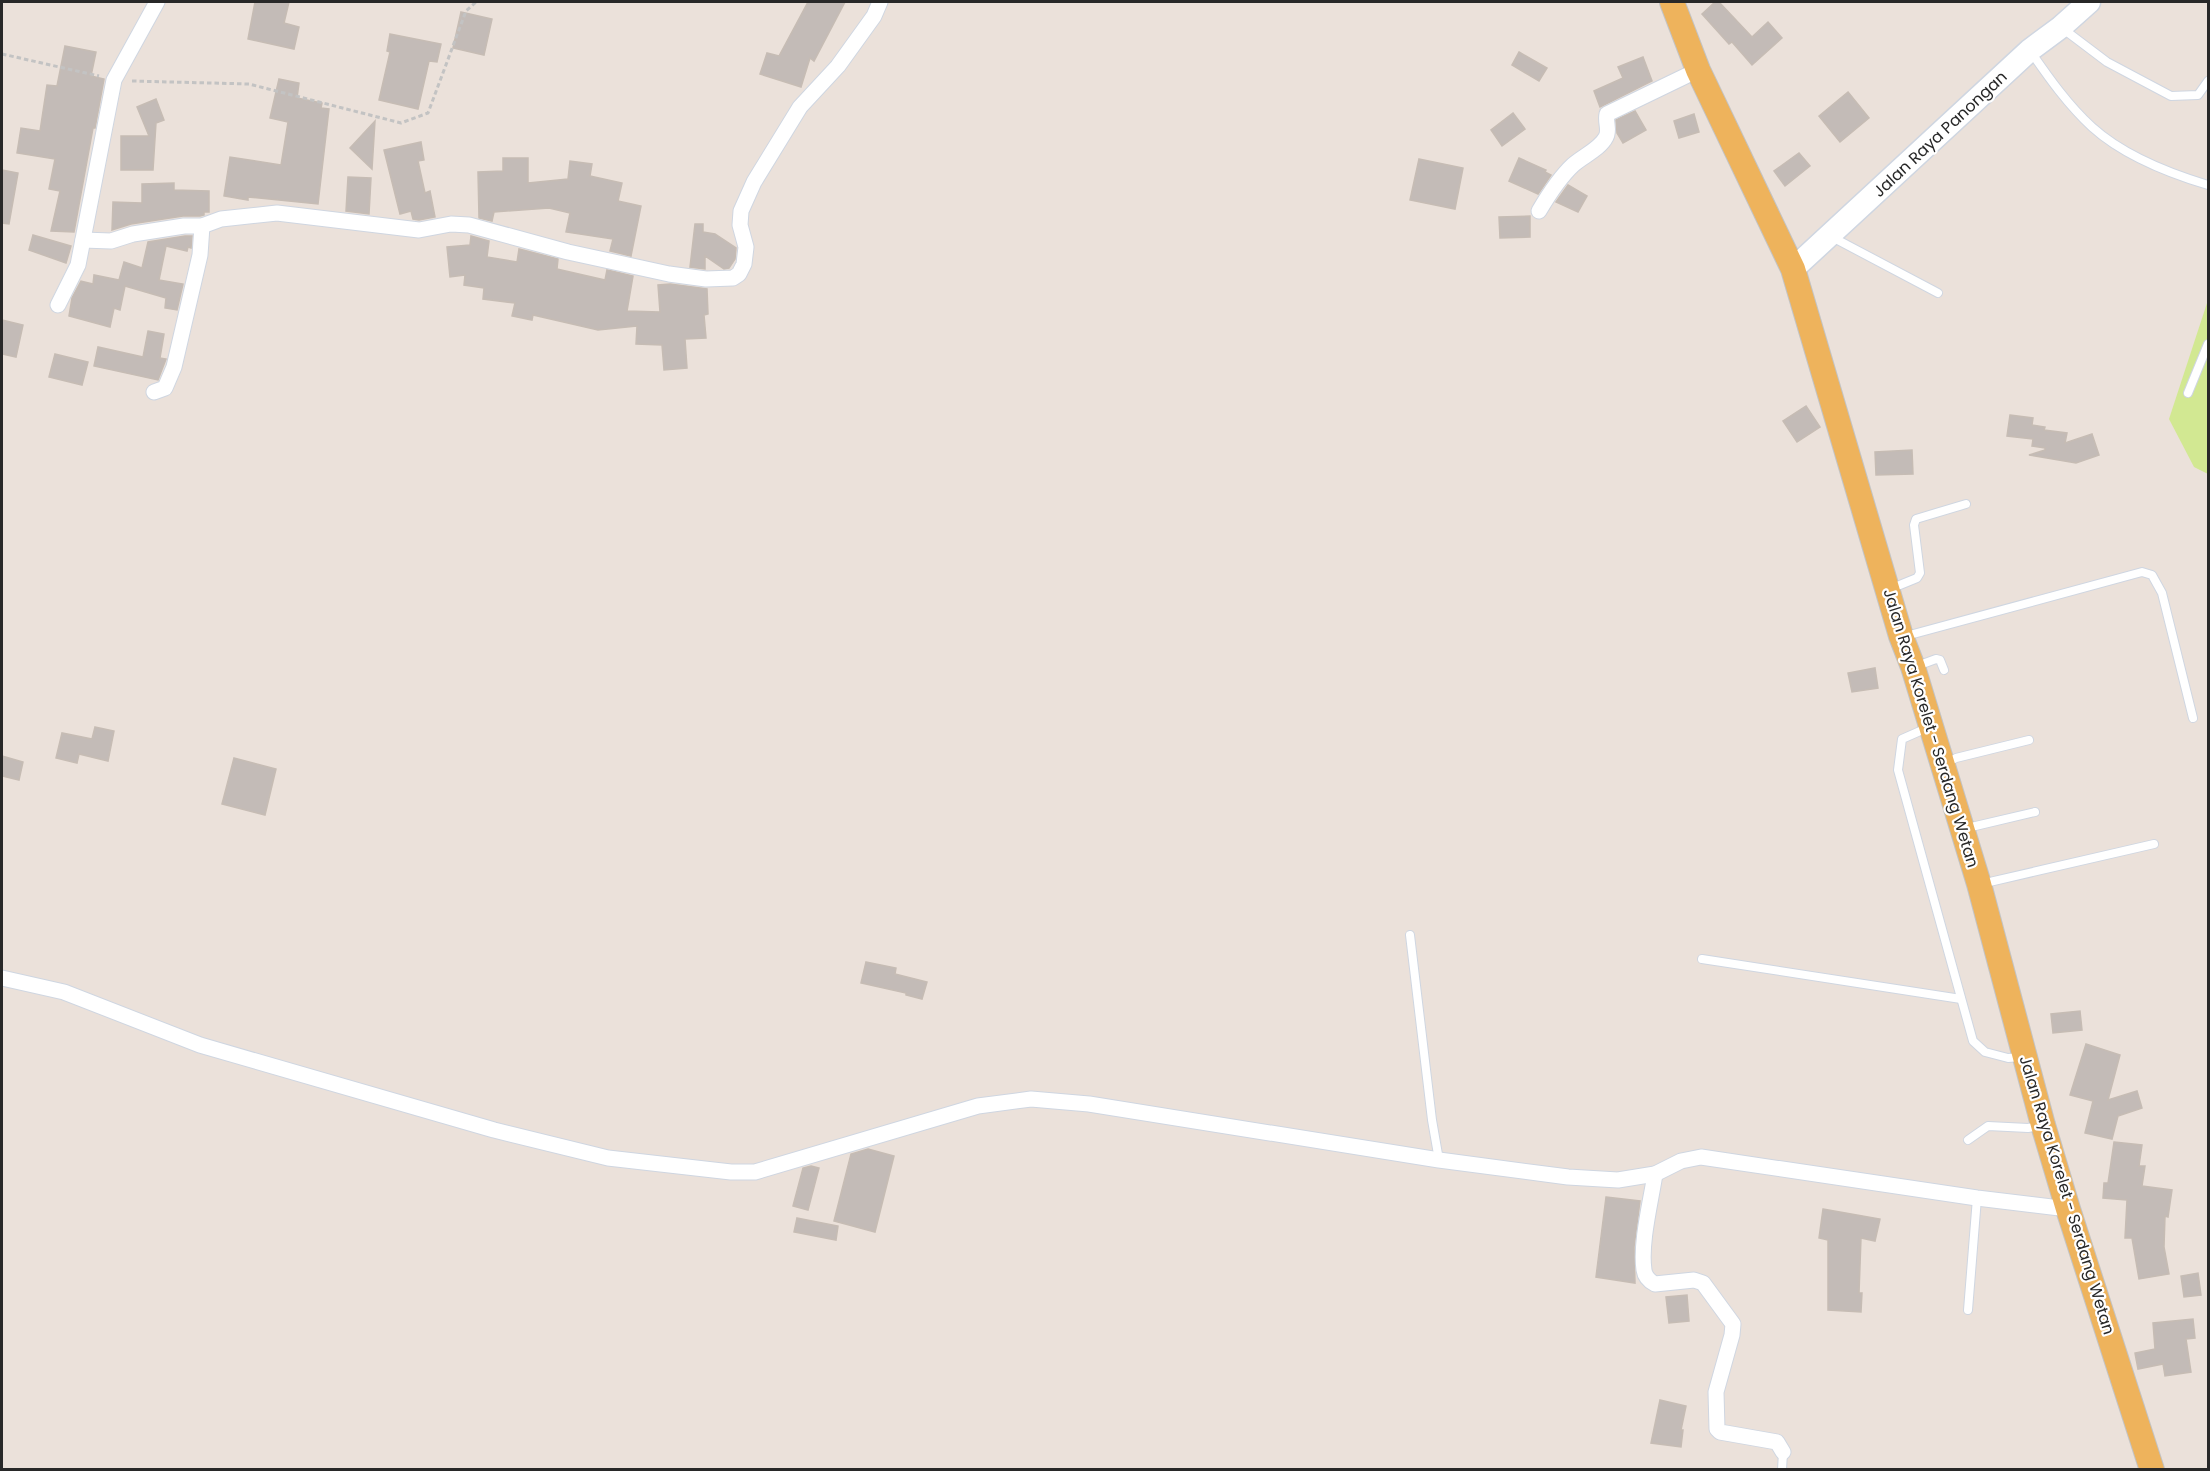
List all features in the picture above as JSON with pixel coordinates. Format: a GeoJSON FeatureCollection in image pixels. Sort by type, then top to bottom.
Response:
{"type":"FeatureCollection","features":[{"type":"Feature","properties":{"kind":"main road","name":"Jalan Raya Korelet - Serdang Wetan"},"geometry":{"type":"LineString","coordinates":[[1672,2],[1698,70],[1793,270],[1901,636],[1913,667],[1979,884],[2043,1125],[2068,1209],[2152,1470]]}},
{"type":"Feature","properties":{"kind":"main road","name":"Jalan Raya Panongan"},"geometry":{"type":"LineString","coordinates":[[1793,270],[2030,50],[2089,2]]}},
{"type":"Feature","properties":{"kind":"street"},"geometry":{"type":"LineString","coordinates":[[58,305],[78,265],[114,80],[157,2]]}},
{"type":"Feature","properties":{"kind":"street"},"geometry":{"type":"LineString","coordinates":[[83,240],[111,241],[133,234],[184,226],[202,226],[221,219],[277,213],[418,230],[451,224],[469,225],[568,252],[669,274],[706,279],[733,278],[739,274],[744,264],[746,247],[740,225],[741,211],[754,182],[800,106],[838,66],[874,16],[880,2]]}},
{"type":"Feature","properties":{"kind":"street"},"geometry":{"type":"LineString","coordinates":[[1539,211],[1553,187],[1572,166],[1606,139],[1607,114],[1698,70]]}},
{"type":"Feature","properties":{"kind":"street"},"geometry":{"type":"LineString","coordinates":[[154,392],[165,388],[174,367],[200,255],[202,226]]}},
{"type":"Feature","properties":{"kind":"street"},"geometry":{"type":"LineString","coordinates":[[2,978],[64,992],[200,1045],[494,1130],[608,1158],[731,1172],[755,1172],[978,1106],[1031,1099],[1089,1104],[1439,1160],[1568,1178],[1618,1180],[1655,1174],[1682,1161],[1701,1157],[1977,1198],[2068,1209]]}},
{"type":"Feature","properties":{"kind":"street"},"geometry":{"type":"LineString","coordinates":[[1655,1174],[1645,1237],[1644,1270],[1648,1280],[1655,1284],[1694,1280],[1703,1283],[1733,1324],[1716,1392],[1717,1429],[1720,1432],[1777,1442],[1783,1452]]}},
{"type":"Feature","properties":{"kind":"lane"},"geometry":{"type":"LineString","coordinates":[[2061,27],[2108,62],[2171,96],[2198,95],[2208,81]]}},
{"type":"Feature","properties":{"kind":"lane"},"geometry":{"type":"LineString","coordinates":[[2030,50],[2058,91],[2093,128],[2138,159],[2208,185]]}},
{"type":"Feature","properties":{"kind":"lane"},"geometry":{"type":"LineString","coordinates":[[1831,236],[1938,293]]}},
{"type":"Feature","properties":{"kind":"lane"},"geometry":{"type":"LineString","coordinates":[[2188,393],[2208,344]]}},
{"type":"Feature","properties":{"kind":"lane"},"geometry":{"type":"LineString","coordinates":[[1888,590],[1917,578],[1920,573],[1914,525],[1916,519],[1966,504]]}},
{"type":"Feature","properties":{"kind":"lane"},"geometry":{"type":"LineString","coordinates":[[1901,636],[2142,572],[2152,575],[2162,593],[2193,718]]}},
{"type":"Feature","properties":{"kind":"lane"},"geometry":{"type":"LineString","coordinates":[[1913,667],[1936,659],[1940,660],[1944,670]]}},
{"type":"Feature","properties":{"kind":"lane"},"geometry":{"type":"LineString","coordinates":[[1931,726],[1902,738],[1898,770],[1961,999],[1974,1041],[1985,1052],[2008,1058],[2025,1056]]}},
{"type":"Feature","properties":{"kind":"lane"},"geometry":{"type":"LineString","coordinates":[[1943,765],[1956,758],[2029,740]]}},
{"type":"Feature","properties":{"kind":"lane"},"geometry":{"type":"LineString","coordinates":[[1962,829],[2035,812]]}},
{"type":"Feature","properties":{"kind":"lane"},"geometry":{"type":"LineString","coordinates":[[1979,884],[2154,844]]}},
{"type":"Feature","properties":{"kind":"lane"},"geometry":{"type":"LineString","coordinates":[[1410,934],[1432,1120],[1439,1160]]}},
{"type":"Feature","properties":{"kind":"lane"},"geometry":{"type":"LineString","coordinates":[[1702,959],[1961,999]]}},
{"type":"Feature","properties":{"kind":"lane"},"geometry":{"type":"LineString","coordinates":[[1968,1140],[1989,1126],[2028,1128],[2043,1125]]}},
{"type":"Feature","properties":{"kind":"lane"},"geometry":{"type":"LineString","coordinates":[[1968,1310],[1977,1198]]}},
{"type":"Feature","properties":{"kind":"lane"},"geometry":{"type":"LineString","coordinates":[[1782,1470],[1783,1452]]}},
{"type":"Feature","properties":{"kind":"path"},"geometry":{"type":"LineString","coordinates":[[2,54],[114,80],[249,84],[401,123],[428,112],[466,11],[476,2]]}},
{"type":"Feature","properties":{"kind":"green space"},"geometry":{"type":"Polygon","coordinates":[[[2208,300],[2208,474],[2194,467],[2169,419],[2208,300]]]}},
{"type":"Feature","properties":{"kind":"building"},"geometry":{"type":"Polygon","coordinates":[[[255,2],[289,2],[284,23],[299,27],[294,49],[248,39],[255,2]]]}},
{"type":"Feature","properties":{"kind":"building"},"geometry":{"type":"Polygon","coordinates":[[[808,2],[845,2],[814,61],[810,58],[801,87],[760,74],[767,53],[779,56],[808,2]]]}},
{"type":"Feature","properties":{"kind":"building"},"geometry":{"type":"Polygon","coordinates":[[[1715,2],[1719,2],[1752,37],[1768,22],[1782,38],[1752,65],[1732,42],[1729,44],[1702,14],[1715,2]]]}},
{"type":"Feature","properties":{"kind":"building"},"geometry":{"type":"Polygon","coordinates":[[[461,12],[492,19],[484,55],[453,48],[461,12]]]}},
{"type":"Feature","properties":{"kind":"building"},"geometry":{"type":"Polygon","coordinates":[[[390,34],[441,44],[437,62],[429,61],[418,109],[379,100],[390,52],[387,51],[390,34]]]}},
{"type":"Feature","properties":{"kind":"building"},"geometry":{"type":"Polygon","coordinates":[[[65,46],[96,52],[91,76],[104,79],[74,232],[51,231],[60,191],[49,189],[55,159],[17,153],[21,128],[40,131],[47,85],[57,86],[65,46]]]}},
{"type":"Feature","properties":{"kind":"building"},"geometry":{"type":"Polygon","coordinates":[[[1519,52],[1547,68],[1539,81],[1512,65],[1519,52]]]}},
{"type":"Feature","properties":{"kind":"building"},"geometry":{"type":"Polygon","coordinates":[[[1643,57],[1652,81],[1600,107],[1594,91],[1623,78],[1618,67],[1643,57]]]}},
{"type":"Feature","properties":{"kind":"building"},"geometry":{"type":"Polygon","coordinates":[[[279,79],[299,83],[297,98],[322,103],[321,108],[329,109],[318,204],[248,197],[248,200],[224,196],[230,157],[281,165],[288,122],[270,118],[279,79]]]}},
{"type":"Feature","properties":{"kind":"building"},"geometry":{"type":"Polygon","coordinates":[[[1848,92],[1869,118],[1840,142],[1819,116],[1848,92]]]}},
{"type":"Feature","properties":{"kind":"building"},"geometry":{"type":"Polygon","coordinates":[[[156,99],[164,120],[156,123],[153,170],[121,170],[121,136],[149,136],[137,107],[156,99]]]}},
{"type":"Feature","properties":{"kind":"building"},"geometry":{"type":"Polygon","coordinates":[[[1635,111],[1646,130],[1623,143],[1617,133],[1616,120],[1635,111]]]}},
{"type":"Feature","properties":{"kind":"building"},"geometry":{"type":"Polygon","coordinates":[[[1513,113],[1525,129],[1502,146],[1491,130],[1513,113]]]}},
{"type":"Feature","properties":{"kind":"building"},"geometry":{"type":"Polygon","coordinates":[[[1694,114],[1699,132],[1679,138],[1674,121],[1694,114]]]}},
{"type":"Feature","properties":{"kind":"building"},"geometry":{"type":"Polygon","coordinates":[[[375,121],[372,169],[350,148],[375,121]]]}},
{"type":"Feature","properties":{"kind":"building"},"geometry":{"type":"Polygon","coordinates":[[[421,142],[424,160],[418,161],[425,193],[430,191],[435,217],[419,220],[413,219],[411,211],[400,214],[384,150],[421,142]]]}},
{"type":"Feature","properties":{"kind":"building"},"geometry":{"type":"Polygon","coordinates":[[[1799,153],[1810,166],[1785,186],[1774,171],[1799,153]]]}},
{"type":"Feature","properties":{"kind":"building"},"geometry":{"type":"Polygon","coordinates":[[[503,158],[528,158],[528,183],[568,179],[570,161],[592,164],[590,176],[622,183],[618,201],[641,206],[631,256],[610,251],[613,239],[566,232],[570,213],[549,208],[494,212],[492,221],[479,218],[478,172],[503,171],[503,158]]]}},
{"type":"Feature","properties":{"kind":"building"},"geometry":{"type":"Polygon","coordinates":[[[1519,158],[1546,170],[1545,172],[1551,175],[1538,194],[1509,181],[1519,158]]]}},
{"type":"Feature","properties":{"kind":"building"},"geometry":{"type":"Polygon","coordinates":[[[1419,159],[1463,168],[1455,209],[1410,200],[1419,159]]]}},
{"type":"Feature","properties":{"kind":"building"},"geometry":{"type":"Polygon","coordinates":[[[2,170],[18,173],[9,224],[2,223],[2,170]]]}},
{"type":"Feature","properties":{"kind":"building"},"geometry":{"type":"Polygon","coordinates":[[[348,177],[371,178],[369,214],[346,211],[348,177]]]}},
{"type":"Feature","properties":{"kind":"building"},"geometry":{"type":"Polygon","coordinates":[[[174,183],[174,190],[209,191],[209,212],[204,212],[204,215],[200,216],[183,216],[131,224],[112,230],[113,202],[142,203],[142,184],[174,183]]]}},
{"type":"Feature","properties":{"kind":"building"},"geometry":{"type":"Polygon","coordinates":[[[1568,185],[1587,196],[1578,212],[1556,202],[1568,185]]]}},
{"type":"Feature","properties":{"kind":"building"},"geometry":{"type":"Polygon","coordinates":[[[1530,216],[1530,237],[1500,238],[1499,217],[1530,216]]]}},
{"type":"Feature","properties":{"kind":"building"},"geometry":{"type":"Polygon","coordinates":[[[695,224],[703,224],[703,232],[715,234],[736,248],[735,259],[729,268],[724,269],[705,256],[705,269],[690,267],[695,224]]]}},
{"type":"Feature","properties":{"kind":"building"},"geometry":{"type":"Polygon","coordinates":[[[33,235],[71,246],[66,263],[29,250],[33,235]]]}},
{"type":"Feature","properties":{"kind":"building"},"geometry":{"type":"Polygon","coordinates":[[[192,236],[191,248],[188,247],[187,251],[166,246],[159,280],[183,284],[177,310],[165,308],[166,298],[125,286],[120,310],[114,308],[110,327],[69,316],[72,298],[81,281],[93,284],[94,275],[119,280],[124,262],[142,268],[148,242],[192,236]]]}},
{"type":"Feature","properties":{"kind":"building"},"geometry":{"type":"Polygon","coordinates":[[[471,236],[489,241],[487,257],[517,262],[519,249],[558,259],[557,269],[605,280],[607,270],[633,276],[627,311],[660,312],[658,285],[670,284],[707,289],[708,314],[704,315],[706,338],[685,339],[687,368],[664,370],[662,345],[636,344],[637,326],[598,330],[533,315],[532,320],[512,316],[515,303],[483,299],[484,288],[464,285],[465,275],[450,277],[447,247],[470,245],[471,236]]]}},
{"type":"Feature","properties":{"kind":"building"},"geometry":{"type":"Polygon","coordinates":[[[2,320],[23,325],[16,357],[2,354],[2,320]]]}},
{"type":"Feature","properties":{"kind":"building"},"geometry":{"type":"Polygon","coordinates":[[[148,331],[164,334],[160,358],[166,359],[158,380],[94,366],[98,347],[143,357],[148,331]]]}},
{"type":"Feature","properties":{"kind":"building"},"geometry":{"type":"Polygon","coordinates":[[[55,354],[88,362],[82,385],[49,377],[55,354]]]}},
{"type":"Feature","properties":{"kind":"building"},"geometry":{"type":"Polygon","coordinates":[[[1806,406],[1820,427],[1797,442],[1783,421],[1806,406]]]}},
{"type":"Feature","properties":{"kind":"building"},"geometry":{"type":"Polygon","coordinates":[[[2010,415],[2033,418],[2032,425],[2045,427],[2044,430],[2067,433],[2065,443],[2092,434],[2099,455],[2076,463],[2029,455],[2045,450],[2045,448],[2032,446],[2033,439],[2007,436],[2010,415]]]}},
{"type":"Feature","properties":{"kind":"building"},"geometry":{"type":"Polygon","coordinates":[[[1912,450],[1913,474],[1876,475],[1875,452],[1912,450]]]}},
{"type":"Feature","properties":{"kind":"building"},"geometry":{"type":"Polygon","coordinates":[[[1875,668],[1878,688],[1852,692],[1848,673],[1875,668]]]}},
{"type":"Feature","properties":{"kind":"building"},"geometry":{"type":"Polygon","coordinates":[[[95,727],[114,731],[108,761],[79,754],[77,763],[56,758],[62,733],[92,739],[95,727]]]}},
{"type":"Feature","properties":{"kind":"building"},"geometry":{"type":"Polygon","coordinates":[[[2,756],[23,762],[19,780],[2,776],[2,756]]]}},
{"type":"Feature","properties":{"kind":"building"},"geometry":{"type":"Polygon","coordinates":[[[234,758],[276,769],[265,815],[222,804],[234,758]]]}},
{"type":"Feature","properties":{"kind":"building"},"geometry":{"type":"Polygon","coordinates":[[[866,962],[896,968],[895,974],[927,982],[922,999],[861,983],[866,962]]]}},
{"type":"Feature","properties":{"kind":"building"},"geometry":{"type":"Polygon","coordinates":[[[2080,1011],[2082,1030],[2053,1033],[2051,1014],[2080,1011]]]}},
{"type":"Feature","properties":{"kind":"building"},"geometry":{"type":"Polygon","coordinates":[[[2086,1044],[2120,1055],[2108,1100],[2137,1091],[2142,1108],[2118,1116],[2112,1139],[2085,1133],[2093,1101],[2070,1095],[2086,1044]]]}},
{"type":"Feature","properties":{"kind":"building"},"geometry":{"type":"Polygon","coordinates":[[[2114,1142],[2142,1145],[2139,1166],[2145,1166],[2142,1186],[2172,1190],[2168,1217],[2165,1216],[2164,1247],[2169,1274],[2139,1279],[2132,1238],[2125,1238],[2127,1200],[2103,1198],[2104,1183],[2108,1183],[2114,1142]]]}},
{"type":"Feature","properties":{"kind":"building"},"geometry":{"type":"Polygon","coordinates":[[[868,1149],[894,1156],[875,1232],[834,1221],[851,1154],[868,1149]]]}},
{"type":"Feature","properties":{"kind":"building"},"geometry":{"type":"Polygon","coordinates":[[[811,1166],[819,1168],[808,1210],[793,1206],[803,1168],[811,1166]]]}},
{"type":"Feature","properties":{"kind":"building"},"geometry":{"type":"Polygon","coordinates":[[[1606,1197],[1640,1201],[1634,1247],[1635,1283],[1596,1277],[1606,1197]]]}},
{"type":"Feature","properties":{"kind":"building"},"geometry":{"type":"Polygon","coordinates":[[[1823,1209],[1880,1219],[1875,1241],[1861,1238],[1859,1293],[1862,1293],[1861,1312],[1828,1310],[1828,1240],[1819,1238],[1823,1209]]]}},
{"type":"Feature","properties":{"kind":"building"},"geometry":{"type":"Polygon","coordinates":[[[797,1218],[838,1226],[836,1240],[794,1232],[797,1218]]]}},
{"type":"Feature","properties":{"kind":"building"},"geometry":{"type":"Polygon","coordinates":[[[2198,1273],[2201,1295],[2184,1297],[2181,1276],[2198,1273]]]}},
{"type":"Feature","properties":{"kind":"building"},"geometry":{"type":"Polygon","coordinates":[[[1687,1295],[1689,1321],[1669,1323],[1666,1297],[1687,1295]]]}},
{"type":"Feature","properties":{"kind":"building"},"geometry":{"type":"Polygon","coordinates":[[[2193,1319],[2195,1338],[2186,1339],[2191,1372],[2165,1376],[2163,1364],[2138,1369],[2135,1353],[2155,1349],[2153,1323],[2193,1319]]]}},
{"type":"Feature","properties":{"kind":"building"},"geometry":{"type":"Polygon","coordinates":[[[1660,1400],[1686,1406],[1681,1430],[1683,1430],[1681,1447],[1651,1443],[1660,1400]]]}}]}
